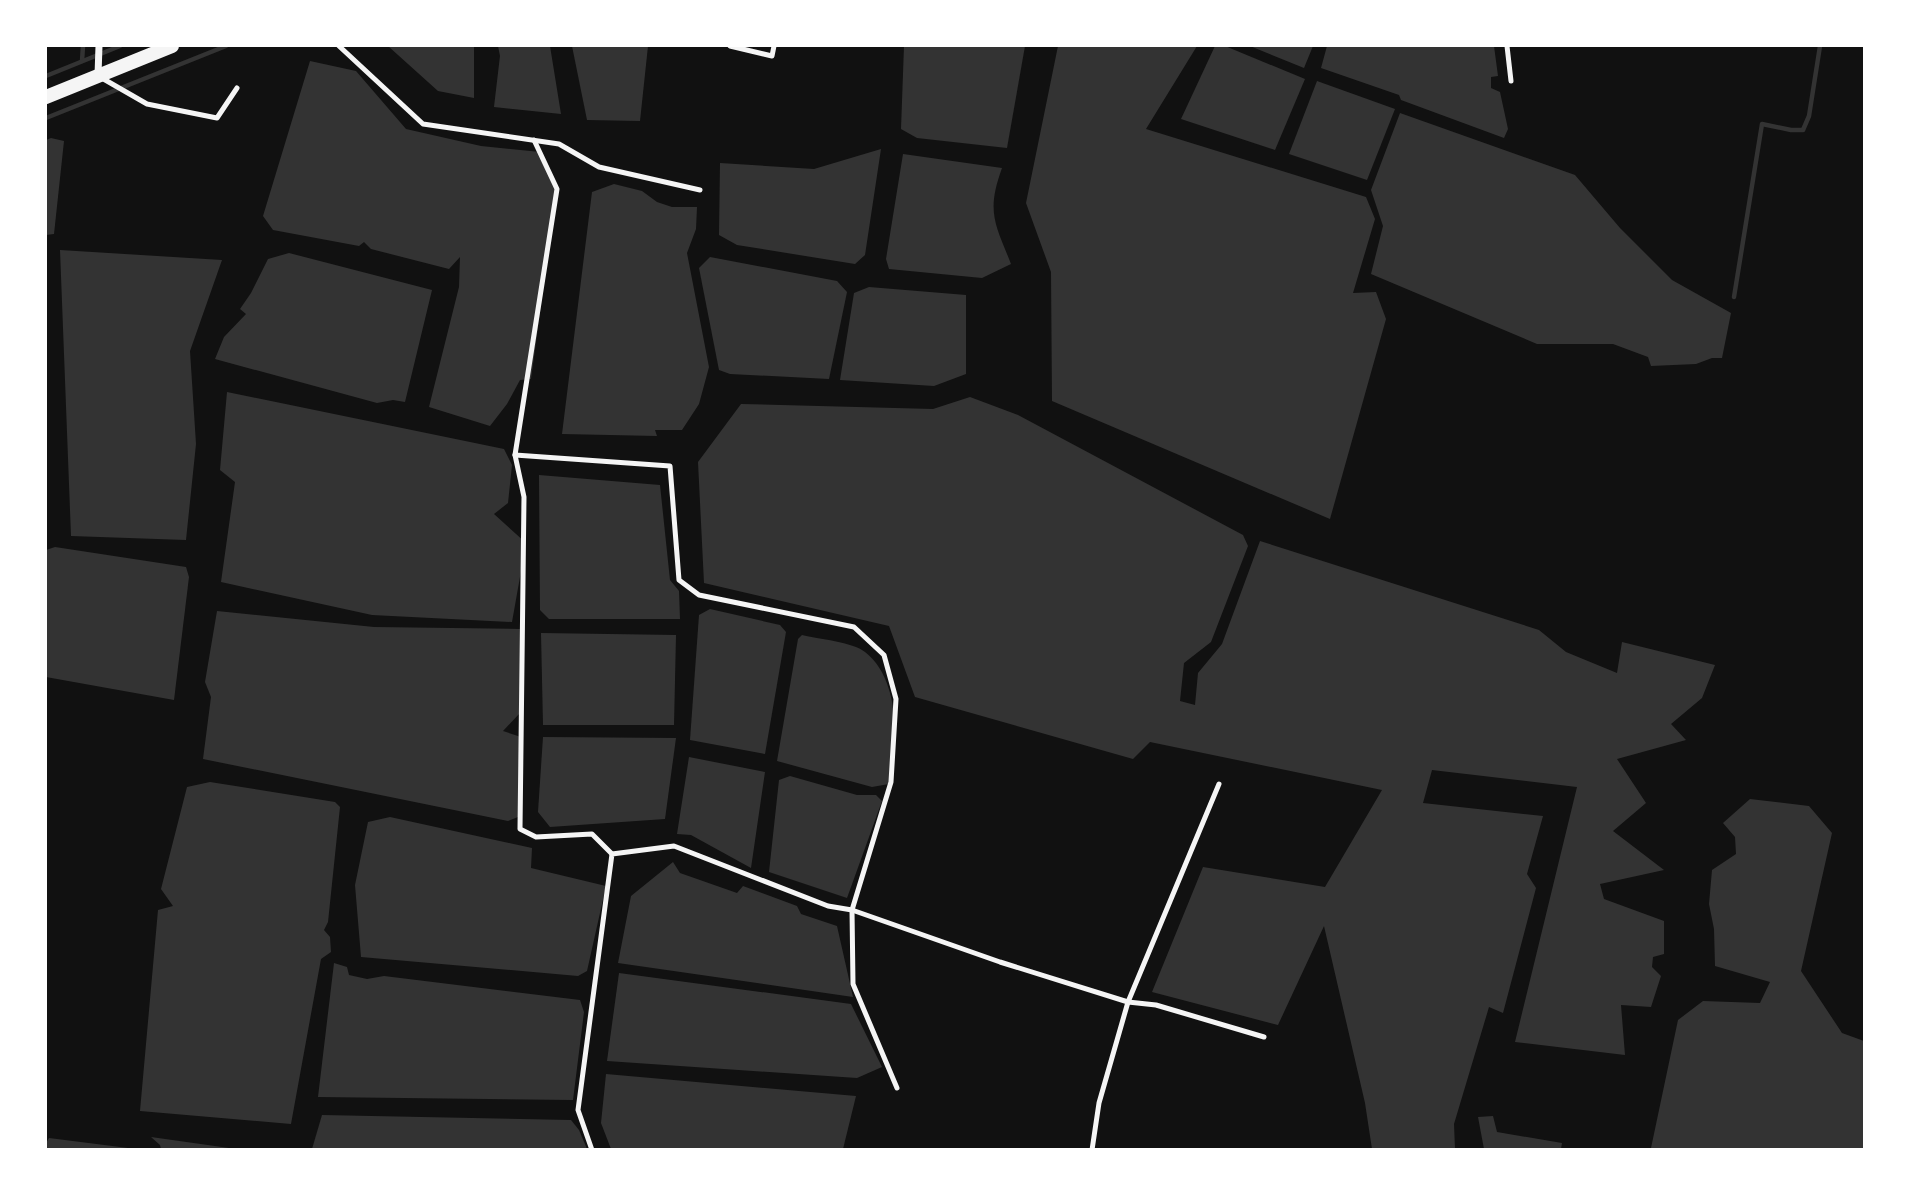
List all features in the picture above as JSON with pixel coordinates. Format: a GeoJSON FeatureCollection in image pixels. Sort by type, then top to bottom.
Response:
{"type":"FeatureCollection","features":[{"type":"Feature","properties":{"kind":"main road"},"geometry":{"type":"LineString","coordinates":[[46,97],[172,46]]}},
{"type":"Feature","properties":{"kind":"street"},"geometry":{"type":"LineString","coordinates":[[98,76],[99,46]]}},
{"type":"Feature","properties":{"kind":"lane"},"geometry":{"type":"LineString","coordinates":[[339,46],[423,124],[559,144],[599,167],[701,190]]}},
{"type":"Feature","properties":{"kind":"lane"},"geometry":{"type":"LineString","coordinates":[[730,46],[772,56],[774,46]]}},
{"type":"Feature","properties":{"kind":"lane"},"geometry":{"type":"LineString","coordinates":[[1507,46],[1511,81]]}},
{"type":"Feature","properties":{"kind":"lane"},"geometry":{"type":"LineString","coordinates":[[98,76],[147,104],[217,118],[237,88]]}},
{"type":"Feature","properties":{"kind":"lane"},"geometry":{"type":"LineString","coordinates":[[534,140],[557,189],[515,455],[524,497],[520,828],[536,837],[592,834],[612,855]]}},
{"type":"Feature","properties":{"kind":"lane"},"geometry":{"type":"LineString","coordinates":[[515,455],[670,466],[680,580],[699,595],[854,627],[884,655],[896,699],[891,782],[852,910],[853,984],[897,1088]]}},
{"type":"Feature","properties":{"kind":"lane"},"geometry":{"type":"LineString","coordinates":[[1092,1150],[1099,1103],[1128,1002],[1219,784]]}},
{"type":"Feature","properties":{"kind":"lane"},"geometry":{"type":"LineString","coordinates":[[612,855],[674,846],[828,906],[852,910],[1000,962],[1128,1002],[1156,1005],[1265,1037]]}},
{"type":"Feature","properties":{"kind":"lane"},"geometry":{"type":"LineString","coordinates":[[592,1150],[578,1110],[612,855]]}},
{"type":"Feature","properties":{"kind":"shaded area"},"geometry":{"type":"Polygon","coordinates":[[[388,46],[474,46],[474,98],[438,91],[388,46]]]}},
{"type":"Feature","properties":{"kind":"shaded area"},"geometry":{"type":"Polygon","coordinates":[[[498,46],[550,46],[561,114],[494,107],[500,56],[498,46]]]}},
{"type":"Feature","properties":{"kind":"shaded area"},"geometry":{"type":"Polygon","coordinates":[[[572,46],[648,46],[640,121],[587,120],[572,46]]]}},
{"type":"Feature","properties":{"kind":"shaded area"},"geometry":{"type":"Polygon","coordinates":[[[904,46],[1025,46],[1007,148],[917,138],[901,129],[904,46]]]}},
{"type":"Feature","properties":{"kind":"shaded area"},"geometry":{"type":"Polygon","coordinates":[[[1058,46],[1197,46],[1146,129],[1366,197],[1375,219],[1353,293],[1376,292],[1386,319],[1330,519],[1052,401],[1051,272],[1026,203],[1058,46]]]}},
{"type":"Feature","properties":{"kind":"shaded area"},"geometry":{"type":"Polygon","coordinates":[[[1215,46],[1225,46],[1305,79],[1275,150],[1181,119],[1215,46]]]}},
{"type":"Feature","properties":{"kind":"shaded area"},"geometry":{"type":"Polygon","coordinates":[[[1250,46],[1313,46],[1304,68],[1250,46]]]}},
{"type":"Feature","properties":{"kind":"shaded area"},"geometry":{"type":"Polygon","coordinates":[[[1327,46],[1494,46],[1498,76],[1491,77],[1491,88],[1500,92],[1508,129],[1504,138],[1401,100],[1399,95],[1321,68],[1327,46]]]}},
{"type":"Feature","properties":{"kind":"shaded area"},"geometry":{"type":"Polygon","coordinates":[[[310,61],[356,71],[406,129],[481,146],[540,152],[557,187],[531,379],[520,380],[507,404],[490,426],[429,407],[459,287],[460,257],[449,269],[371,249],[364,242],[359,246],[273,230],[263,216],[310,61]]]}},
{"type":"Feature","properties":{"kind":"shaded area"},"geometry":{"type":"Polygon","coordinates":[[[1317,81],[1395,109],[1367,180],[1289,154],[1317,81]]]}},
{"type":"Feature","properties":{"kind":"shaded area"},"geometry":{"type":"Polygon","coordinates":[[[1400,113],[1575,175],[1620,228],[1672,280],[1731,313],[1722,358],[1712,358],[1696,364],[1651,366],[1648,357],[1613,344],[1537,344],[1371,274],[1383,226],[1371,190],[1400,113]]]}},
{"type":"Feature","properties":{"kind":"shaded area"},"geometry":{"type":"Polygon","coordinates":[[[51,138],[64,141],[54,234],[46,235],[46,140],[51,138]]]}},
{"type":"Feature","properties":{"kind":"shaded area"},"geometry":{"type":"Polygon","coordinates":[[[881,149],[865,255],[855,264],[737,245],[719,235],[720,163],[814,169],[881,149]]]}},
{"type":"Feature","properties":{"kind":"shaded area"},"geometry":{"type":"Polygon","coordinates":[[[903,154],[1002,168],[994,196],[994,217],[1011,264],[982,278],[889,269],[886,259],[903,154]]]}},
{"type":"Feature","properties":{"kind":"shaded area"},"geometry":{"type":"Polygon","coordinates":[[[614,184],[642,191],[657,202],[672,207],[697,207],[696,229],[687,253],[709,367],[699,404],[682,430],[655,430],[657,436],[562,434],[592,192],[614,184]]]}},
{"type":"Feature","properties":{"kind":"shaded area"},"geometry":{"type":"Polygon","coordinates":[[[60,250],[222,260],[190,351],[196,444],[186,540],[71,536],[60,250]]]}},
{"type":"Feature","properties":{"kind":"shaded area"},"geometry":{"type":"Polygon","coordinates":[[[289,253],[432,290],[405,402],[393,400],[377,403],[215,359],[224,337],[246,314],[240,309],[268,259],[289,253]]]}},
{"type":"Feature","properties":{"kind":"shaded area"},"geometry":{"type":"Polygon","coordinates":[[[710,257],[837,281],[847,292],[829,379],[730,374],[719,370],[699,268],[710,257]]]}},
{"type":"Feature","properties":{"kind":"shaded area"},"geometry":{"type":"Polygon","coordinates":[[[869,287],[966,295],[966,374],[934,386],[840,380],[854,293],[869,287]]]}},
{"type":"Feature","properties":{"kind":"shaded area"},"geometry":{"type":"Polygon","coordinates":[[[227,392],[504,449],[512,465],[508,503],[494,514],[526,543],[512,622],[372,615],[221,582],[235,482],[220,470],[227,392]]]}},
{"type":"Feature","properties":{"kind":"shaded area"},"geometry":{"type":"Polygon","coordinates":[[[970,397],[1018,415],[1243,535],[1248,546],[1211,642],[1184,663],[1180,701],[1195,705],[1198,673],[1222,644],[1260,541],[1539,630],[1566,652],[1617,673],[1622,642],[1715,665],[1702,698],[1671,724],[1686,740],[1617,759],[1646,803],[1613,831],[1664,870],[1600,884],[1604,899],[1664,921],[1664,954],[1653,957],[1652,967],[1661,976],[1651,1007],[1621,1005],[1625,1055],[1515,1042],[1577,787],[1432,770],[1423,803],[1543,816],[1527,874],[1536,888],[1503,1013],[1489,1007],[1454,1124],[1455,1149],[1372,1149],[1365,1103],[1324,926],[1278,1025],[1152,992],[1203,867],[1325,887],[1382,790],[1150,742],[1133,759],[915,697],[889,626],[704,583],[698,462],[741,404],[933,409],[970,397]]]}},
{"type":"Feature","properties":{"kind":"shaded area"},"geometry":{"type":"Polygon","coordinates":[[[539,475],[660,485],[670,580],[679,591],[680,619],[549,619],[540,610],[539,475]]]}},
{"type":"Feature","properties":{"kind":"shaded area"},"geometry":{"type":"Polygon","coordinates":[[[55,547],[186,567],[189,577],[174,700],[46,677],[46,550],[55,547]]]}},
{"type":"Feature","properties":{"kind":"shaded area"},"geometry":{"type":"Polygon","coordinates":[[[710,609],[780,625],[786,632],[765,754],[690,740],[699,615],[710,609]]]}},
{"type":"Feature","properties":{"kind":"shaded area"},"geometry":{"type":"Polygon","coordinates":[[[217,611],[374,627],[520,629],[520,713],[503,731],[521,737],[518,817],[508,821],[203,759],[211,697],[205,682],[217,611]]]}},
{"type":"Feature","properties":{"kind":"shaded area"},"geometry":{"type":"Polygon","coordinates":[[[541,633],[676,635],[674,725],[543,725],[541,633]]]}},
{"type":"Feature","properties":{"kind":"shaded area"},"geometry":{"type":"Polygon","coordinates":[[[802,635],[860,649],[877,664],[891,696],[894,714],[894,751],[889,784],[872,787],[777,761],[798,639],[802,635]]]}},
{"type":"Feature","properties":{"kind":"shaded area"},"geometry":{"type":"Polygon","coordinates":[[[543,737],[676,738],[665,819],[550,827],[538,812],[543,737]]]}},
{"type":"Feature","properties":{"kind":"shaded area"},"geometry":{"type":"Polygon","coordinates":[[[689,757],[765,772],[751,868],[691,835],[677,834],[689,757]]]}},
{"type":"Feature","properties":{"kind":"shaded area"},"geometry":{"type":"Polygon","coordinates":[[[790,776],[857,795],[876,795],[882,801],[847,898],[769,872],[779,780],[790,776]]]}},
{"type":"Feature","properties":{"kind":"shaded area"},"geometry":{"type":"Polygon","coordinates":[[[210,782],[335,802],[340,807],[328,922],[324,930],[330,937],[331,952],[321,959],[291,1124],[140,1111],[158,910],[173,906],[161,889],[187,787],[210,782]]]}},
{"type":"Feature","properties":{"kind":"shaded area"},"geometry":{"type":"Polygon","coordinates":[[[1750,799],[1809,806],[1832,833],[1801,971],[1842,1033],[1864,1041],[1864,1149],[1651,1148],[1678,1020],[1703,1001],[1760,1003],[1770,982],[1715,966],[1714,929],[1709,904],[1712,870],[1736,854],[1735,837],[1723,823],[1750,799]]]}},
{"type":"Feature","properties":{"kind":"shaded area"},"geometry":{"type":"Polygon","coordinates":[[[390,817],[532,848],[531,868],[606,886],[587,971],[578,976],[361,957],[355,885],[368,822],[390,817]]]}},
{"type":"Feature","properties":{"kind":"shaded area"},"geometry":{"type":"Polygon","coordinates":[[[673,862],[680,873],[737,893],[743,886],[797,906],[801,914],[837,926],[853,997],[618,963],[631,896],[673,862]]]}},
{"type":"Feature","properties":{"kind":"shaded area"},"geometry":{"type":"Polygon","coordinates":[[[334,963],[347,967],[349,975],[367,979],[384,976],[580,1000],[584,1012],[573,1100],[318,1097],[334,963]]]}},
{"type":"Feature","properties":{"kind":"shaded area"},"geometry":{"type":"Polygon","coordinates":[[[619,973],[851,1004],[882,1067],[857,1078],[607,1061],[619,973]]]}},
{"type":"Feature","properties":{"kind":"shaded area"},"geometry":{"type":"Polygon","coordinates":[[[606,1074],[856,1096],[843,1149],[611,1149],[601,1123],[606,1074]]]}},
{"type":"Feature","properties":{"kind":"shaded area"},"geometry":{"type":"Polygon","coordinates":[[[322,1115],[571,1120],[579,1130],[587,1149],[312,1149],[322,1115]]]}},
{"type":"Feature","properties":{"kind":"shaded area"},"geometry":{"type":"Polygon","coordinates":[[[1493,1116],[1497,1132],[1562,1143],[1561,1149],[1484,1149],[1478,1117],[1493,1116]]]}},
{"type":"Feature","properties":{"kind":"shaded area"},"geometry":{"type":"Polygon","coordinates":[[[151,1137],[236,1149],[161,1149],[151,1137]]]}},
{"type":"Feature","properties":{"kind":"shaded area"},"geometry":{"type":"Polygon","coordinates":[[[49,1138],[136,1149],[46,1149],[49,1138]]]}},
{"type":"Feature","properties":{"kind":"waterway"},"geometry":{"type":"LineString","coordinates":[[82,61],[83,46]]}},
{"type":"Feature","properties":{"kind":"waterway"},"geometry":{"type":"LineString","coordinates":[[46,76],[120,46]]}},
{"type":"Feature","properties":{"kind":"waterway"},"geometry":{"type":"LineString","coordinates":[[46,118],[226,46]]}},
{"type":"Feature","properties":{"kind":"waterway"},"geometry":{"type":"LineString","coordinates":[[1734,297],[1762,124],[1803,130],[1809,116],[1820,46]]}}]}
